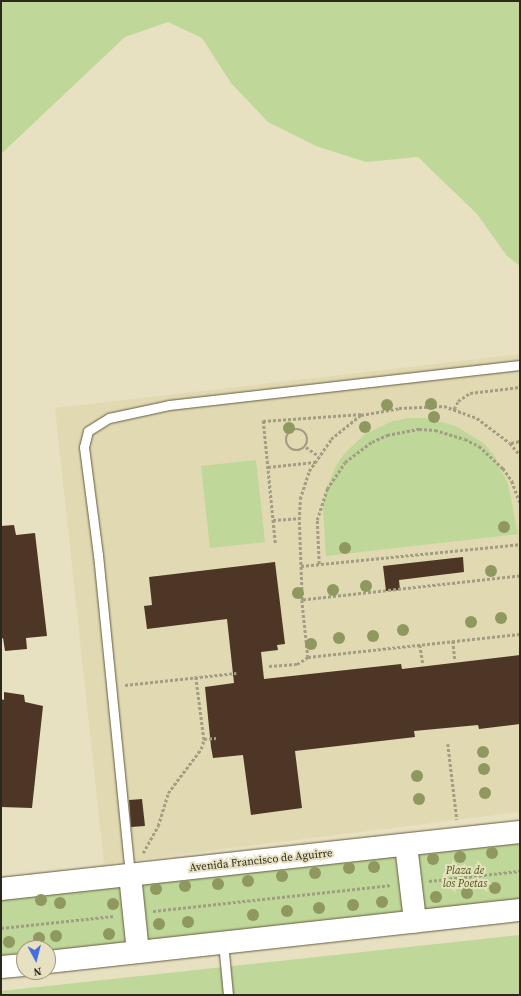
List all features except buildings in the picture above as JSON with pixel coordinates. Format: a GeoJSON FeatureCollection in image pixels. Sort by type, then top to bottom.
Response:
{"type":"FeatureCollection","features":[{"type":"Feature","properties":{"kind":"main road","name":"Avenida Francisco de Aguirre"},"geometry":{"type":"LineString","coordinates":[[1,889],[520,832]]}},
{"type":"Feature","properties":{"kind":"main road"},"geometry":{"type":"LineString","coordinates":[[406,845],[415,921]]}},
{"type":"Feature","properties":{"kind":"main road"},"geometry":{"type":"LineString","coordinates":[[130,875],[138,952]]}},
{"type":"Feature","properties":{"kind":"main road"},"geometry":{"type":"LineString","coordinates":[[56,961],[520,910]]}},
{"type":"Feature","properties":{"kind":"main road"},"geometry":{"type":"LineString","coordinates":[[1,967],[16,966]]}},
{"type":"Feature","properties":{"kind":"lane"},"geometry":{"type":"LineString","coordinates":[[130,875],[112,686],[88,470],[84,447],[88,431],[109,418],[169,405],[520,365]]}},
{"type":"Feature","properties":{"kind":"lane"},"geometry":{"type":"LineString","coordinates":[[223,942],[230,994]]}},
{"type":"Feature","properties":{"kind":"path"},"geometry":{"type":"LineString","coordinates":[[454,409],[458,401],[470,393],[520,387]]}},
{"type":"Feature","properties":{"kind":"path"},"geometry":{"type":"LineString","coordinates":[[308,657],[302,600],[299,518],[300,499],[309,471],[331,439],[361,415],[399,408],[444,406],[477,418],[510,443],[520,455]]}},
{"type":"Feature","properties":{"kind":"path"},"geometry":{"type":"LineString","coordinates":[[275,543],[263,421],[372,413]]}},
{"type":"Feature","properties":{"kind":"path"},"geometry":{"type":"LineString","coordinates":[[296,429],[303,431],[309,440],[306,447],[298,452],[290,450],[286,443],[287,436],[296,429]]}},
{"type":"Feature","properties":{"kind":"path"},"geometry":{"type":"LineString","coordinates":[[319,564],[318,520],[327,488],[345,462],[372,442],[387,435],[419,429],[450,433],[479,446],[503,468],[519,495],[520,503]]}},
{"type":"Feature","properties":{"kind":"path"},"geometry":{"type":"LineString","coordinates":[[510,443],[520,442]]}},
{"type":"Feature","properties":{"kind":"path"},"geometry":{"type":"LineString","coordinates":[[306,447],[319,456]]}},
{"type":"Feature","properties":{"kind":"path"},"geometry":{"type":"LineString","coordinates":[[268,467],[315,462]]}},
{"type":"Feature","properties":{"kind":"path"},"geometry":{"type":"LineString","coordinates":[[273,520],[299,518]]}},
{"type":"Feature","properties":{"kind":"path"},"geometry":{"type":"LineString","coordinates":[[301,566],[520,544]]}},
{"type":"Feature","properties":{"kind":"path"},"geometry":{"type":"LineString","coordinates":[[302,600],[520,576]]}},
{"type":"Feature","properties":{"kind":"path"},"geometry":{"type":"LineString","coordinates":[[269,666],[296,664],[308,657],[520,634]]}},
{"type":"Feature","properties":{"kind":"path"},"geometry":{"type":"LineString","coordinates":[[453,641],[455,661]]}},
{"type":"Feature","properties":{"kind":"path"},"geometry":{"type":"LineString","coordinates":[[420,645],[423,664]]}},
{"type":"Feature","properties":{"kind":"path"},"geometry":{"type":"LineString","coordinates":[[112,686],[236,673]]}},
{"type":"Feature","properties":{"kind":"path"},"geometry":{"type":"LineString","coordinates":[[130,875],[158,826],[168,793],[200,749],[204,739],[196,677]]}},
{"type":"Feature","properties":{"kind":"path"},"geometry":{"type":"LineString","coordinates":[[204,739],[216,738]]}},
{"type":"Feature","properties":{"kind":"path"},"geometry":{"type":"LineString","coordinates":[[448,744],[459,839]]}},
{"type":"Feature","properties":{"kind":"path"},"geometry":{"type":"LineString","coordinates":[[1,928],[520,871]]}},
{"type":"Feature","properties":{"kind":"shaded area"},"geometry":{"type":"Polygon","coordinates":[[[520,354],[520,812],[104,864],[55,408],[520,354]]]}},
{"type":"Feature","properties":{"kind":"green space"},"geometry":{"type":"Polygon","coordinates":[[[1,1],[520,1],[520,266],[507,256],[477,214],[418,157],[366,162],[316,146],[268,122],[231,83],[202,38],[168,22],[125,37],[1,154],[1,1]]]}},
{"type":"Feature","properties":{"kind":"green space"},"geometry":{"type":"Polygon","coordinates":[[[409,418],[425,418],[456,426],[483,443],[494,455],[508,484],[518,534],[326,556],[323,507],[325,493],[336,466],[344,454],[365,434],[393,421],[409,418]]]}},
{"type":"Feature","properties":{"kind":"green space"},"geometry":{"type":"Polygon","coordinates":[[[256,460],[265,542],[210,548],[201,466],[256,460]]]}},
{"type":"Feature","properties":{"kind":"green space","name":"Plaza de los Poetas"},"geometry":{"type":"Polygon","coordinates":[[[520,840],[520,904],[56,955],[56,940],[16,940],[16,959],[1,961],[1,897],[520,840]]]}},
{"type":"Feature","properties":{"kind":"green space"},"geometry":{"type":"Polygon","coordinates":[[[520,935],[520,995],[1,995],[1,991],[520,935]]]}}]}
